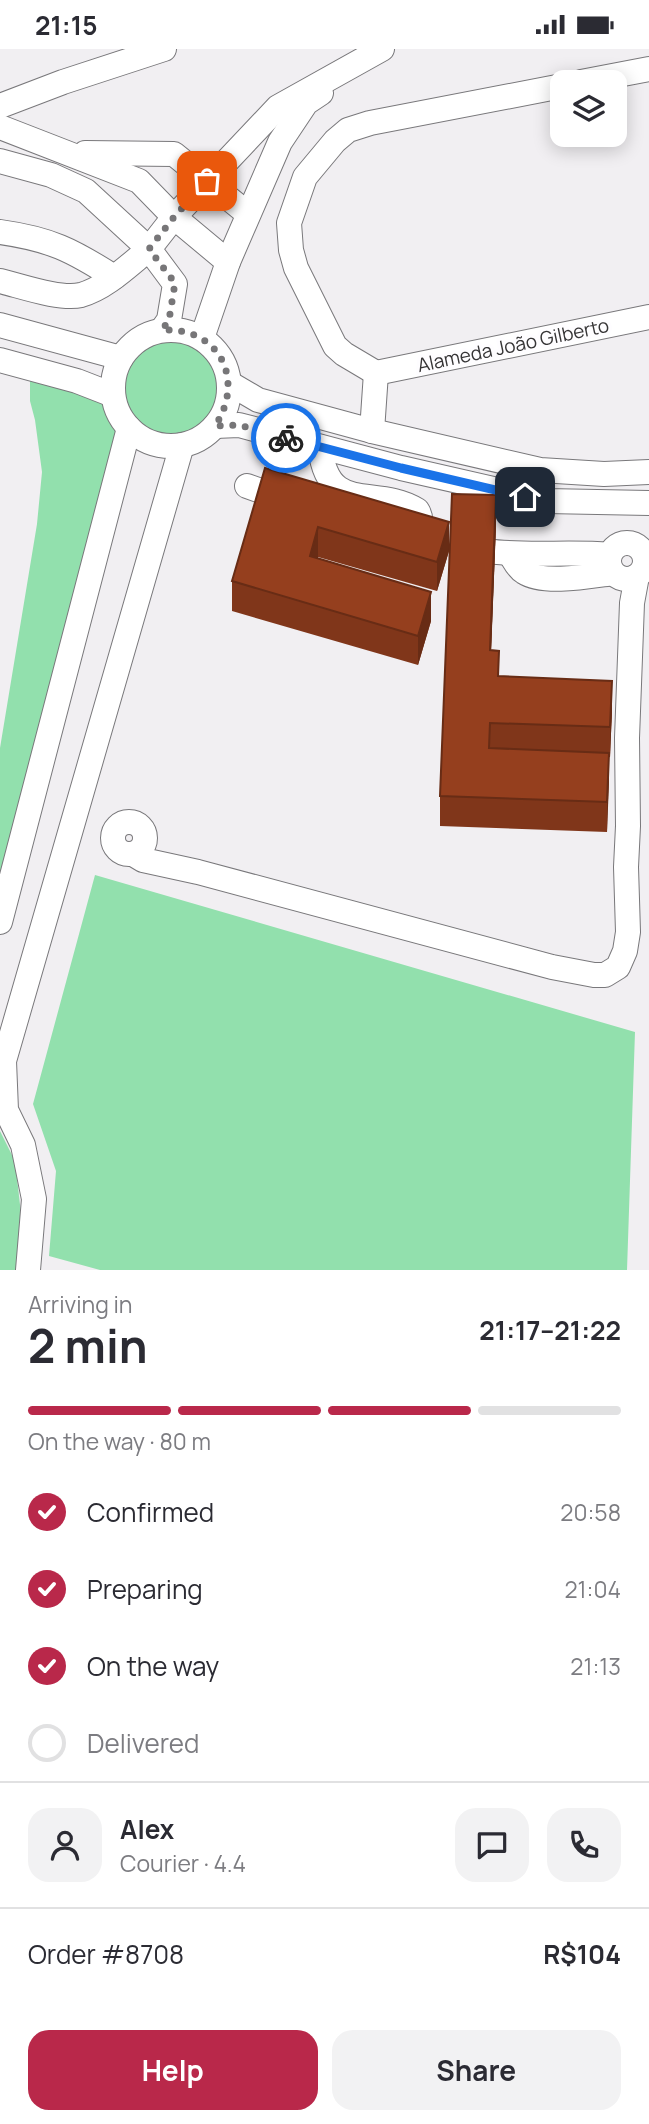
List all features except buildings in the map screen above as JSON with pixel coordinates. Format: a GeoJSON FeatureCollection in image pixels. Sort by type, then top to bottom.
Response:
{"type":"FeatureCollection","features":[{"type":"Feature","properties":{"kind":"street"},"geometry":{"type":"LineString","coordinates":[[0,106],[164,49]]}},
{"type":"Feature","properties":{"kind":"street"},"geometry":{"type":"LineString","coordinates":[[0,281],[64,296],[80,295],[114,277],[149,249],[174,217],[278,107],[384,49]]}},
{"type":"Feature","properties":{"kind":"street"},"geometry":{"type":"LineString","coordinates":[[202,338],[228,262],[280,142],[306,103],[384,49]]}},
{"type":"Feature","properties":{"kind":"street"},"geometry":{"type":"LineString","coordinates":[[627,73],[649,69]]}},
{"type":"Feature","properties":{"kind":"street"},"geometry":{"type":"LineString","coordinates":[[372,431],[376,373],[335,346],[296,268],[289,223],[305,177],[335,141],[348,130],[369,123],[550,88]]}},
{"type":"Feature","properties":{"kind":"street"},"geometry":{"type":"LineString","coordinates":[[0,127],[139,181],[174,217],[228,262]]}},
{"type":"Feature","properties":{"kind":"street"},"geometry":{"type":"LineString","coordinates":[[51,175],[70,153],[174,154],[248,214]]}},
{"type":"Feature","properties":{"kind":"street"},"geometry":{"type":"LineString","coordinates":[[0,160],[51,175],[86,191],[149,249],[175,283],[169,320],[162,330]]}},
{"type":"Feature","properties":{"kind":"street"},"geometry":{"type":"LineString","coordinates":[[0,232],[46,241],[74,251],[114,277]]}},
{"type":"Feature","properties":{"kind":"street","name":"Alameda João Gilberto"},"geometry":{"type":"LineString","coordinates":[[376,373],[649,317]]}},
{"type":"Feature","properties":{"kind":"street"},"geometry":{"type":"LineString","coordinates":[[0,325],[121,358]]}},
{"type":"Feature","properties":{"kind":"street"},"geometry":{"type":"LineString","coordinates":[[176,329],[202,338],[216,350],[225,366],[229,398],[224,413],[215,426],[200,438],[182,445],[163,445],[145,440],[129,428],[118,413],[113,395],[114,376],[121,358],[138,340],[162,330],[176,329]]}},
{"type":"Feature","properties":{"kind":"street"},"geometry":{"type":"LineString","coordinates":[[0,359],[77,381],[113,395]]}},
{"type":"Feature","properties":{"kind":"street"},"geometry":{"type":"LineString","coordinates":[[229,383],[258,400],[372,431],[540,470],[604,474],[649,472]]}},
{"type":"Feature","properties":{"kind":"street"},"geometry":{"type":"LineString","coordinates":[[138,849],[143,860],[552,967],[594,975],[605,975],[613,971],[622,960],[628,932],[627,738],[632,603],[621,565],[639,503],[546,501],[483,488],[239,425],[215,426]]}},
{"type":"Feature","properties":{"kind":"street"},"geometry":{"type":"LineString","coordinates":[[0,922],[3,896],[129,428]]}},
{"type":"Feature","properties":{"kind":"street"},"geometry":{"type":"LineString","coordinates":[[28,1270],[34,1199],[23,1145],[3,1109],[4,1061],[182,445]]}},
{"type":"Feature","properties":{"kind":"street"},"geometry":{"type":"LineString","coordinates":[[320,447],[326,474],[331,483],[353,495],[411,507],[420,515],[420,525],[413,536],[383,531]]}},
{"type":"Feature","properties":{"kind":"street"},"geometry":{"type":"LineString","coordinates":[[247,486],[312,508]]}},
{"type":"Feature","properties":{"kind":"street"},"geometry":{"type":"LineString","coordinates":[[483,488],[479,523],[481,543],[488,551],[510,554],[585,553],[621,565]]}},
{"type":"Feature","properties":{"kind":"green space"},"geometry":{"type":"Polygon","coordinates":[[[171,341],[189,345],[204,355],[214,370],[218,388],[214,406],[204,421],[189,431],[171,435],[153,431],[138,421],[128,406],[124,388],[128,370],[138,355],[153,345],[171,341]]]}},
{"type":"Feature","properties":{"kind":"green space"},"geometry":{"type":"Polygon","coordinates":[[[30,368],[113,395],[129,428],[0,922],[0,748],[37,524],[42,472],[30,401],[30,368]]]}},
{"type":"Feature","properties":{"kind":"green space"},"geometry":{"type":"Polygon","coordinates":[[[95,875],[635,1032],[627,1270],[100,1270],[49,1256],[56,1171],[33,1104],[95,875]]]}},
{"type":"Feature","properties":{"kind":"green space"},"geometry":{"type":"Polygon","coordinates":[[[0,1131],[15,1161],[22,1222],[17,1270],[0,1270],[0,1131]]]}},
{"type":"Feature","properties":{"kind":"way so far"},"geometry":{"type":"LineString","coordinates":[[207,181],[149,249],[175,283],[169,320],[162,330],[176,329],[202,338],[216,350],[225,366],[229,398],[224,413],[215,426],[239,425],[286,438]]}},
{"type":"Feature","properties":{"kind":"route"},"geometry":{"type":"LineString","coordinates":[[286,438],[525,497]]}}]}
